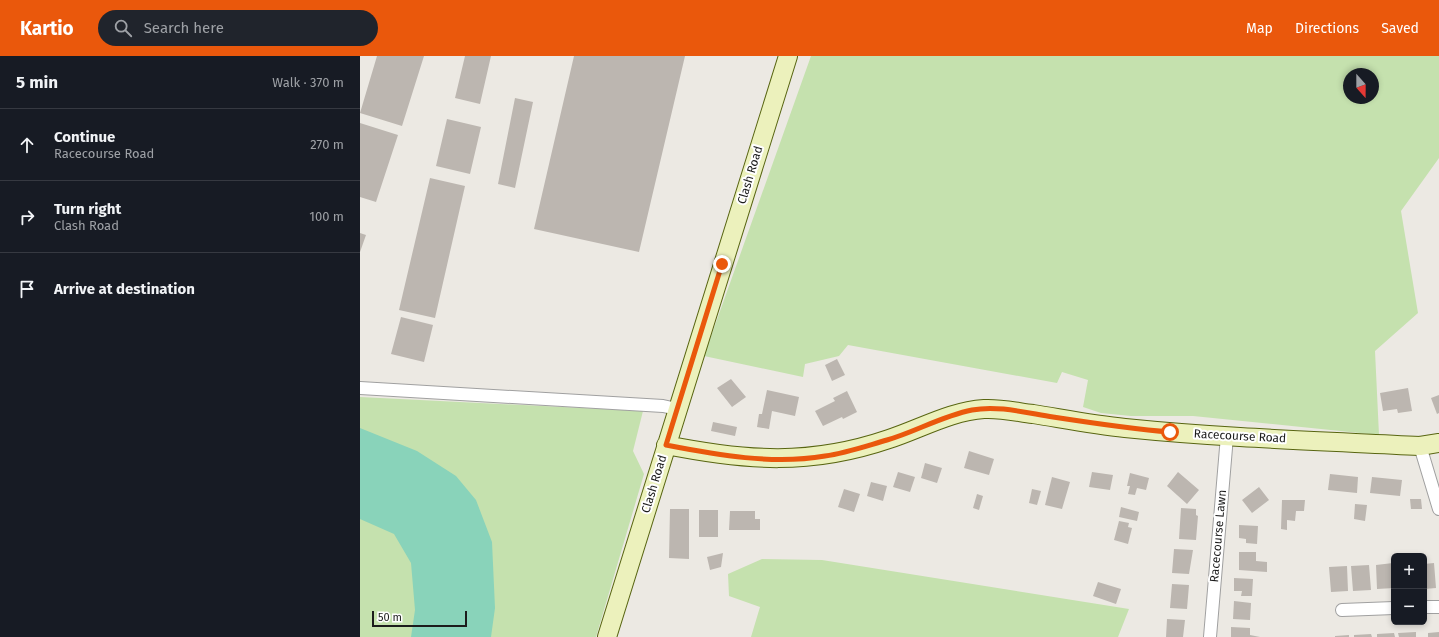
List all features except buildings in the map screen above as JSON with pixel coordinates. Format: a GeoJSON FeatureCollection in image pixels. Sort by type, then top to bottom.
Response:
{"type":"FeatureCollection","features":[{"type":"Feature","properties":{"kind":"street","name":"Clash Road"},"geometry":{"type":"LineString","coordinates":[[607,637],[788,56]]}},
{"type":"Feature","properties":{"kind":"street"},"geometry":{"type":"LineString","coordinates":[[360,388],[663,406],[677,409]]}},
{"type":"Feature","properties":{"kind":"street","name":"Racecourse Road"},"geometry":{"type":"LineString","coordinates":[[666,445],[708,453],[743,457],[792,459],[824,457],[889,440],[949,417],[972,410],[986,409],[1007,410],[1121,428],[1227,436],[1420,446],[1439,443]]}},
{"type":"Feature","properties":{"kind":"street","name":"Racecourse Lawn"},"geometry":{"type":"LineString","coordinates":[[1210,637],[1227,436]]}},
{"type":"Feature","properties":{"kind":"street"},"geometry":{"type":"LineString","coordinates":[[1420,446],[1439,509]]}},
{"type":"Feature","properties":{"kind":"street"},"geometry":{"type":"LineString","coordinates":[[1427,607],[1439,607]]}},
{"type":"Feature","properties":{"kind":"street"},"geometry":{"type":"LineString","coordinates":[[1342,610],[1391,608]]}},
{"type":"Feature","properties":{"kind":"green space"},"geometry":{"type":"Polygon","coordinates":[[[811,56],[1439,56],[1439,158],[1401,211],[1418,313],[1375,351],[1379,435],[1193,416],[1131,416],[1101,413],[1083,407],[1088,380],[1062,372],[1057,383],[848,345],[839,356],[805,364],[803,377],[704,356],[811,56]]]}},
{"type":"Feature","properties":{"kind":"green space"},"geometry":{"type":"Polygon","coordinates":[[[360,397],[643,411],[633,451],[644,474],[596,637],[360,637],[360,397]]]}},
{"type":"Feature","properties":{"kind":"green space"},"geometry":{"type":"Polygon","coordinates":[[[360,428],[417,451],[456,476],[476,500],[492,542],[495,608],[491,637],[411,637],[415,610],[411,563],[394,534],[360,519],[360,428]]]}},
{"type":"Feature","properties":{"kind":"green space"},"geometry":{"type":"Polygon","coordinates":[[[762,559],[822,560],[1129,609],[1118,637],[751,637],[760,607],[729,596],[728,574],[762,559]]]}},
{"type":"Feature","properties":{"kind":"route"},"geometry":{"type":"LineString","coordinates":[[722,264],[666,445],[708,453],[743,457],[792,459],[824,457],[889,440],[949,417],[972,410],[986,409],[1007,410],[1121,428],[1170,432]]}}]}
